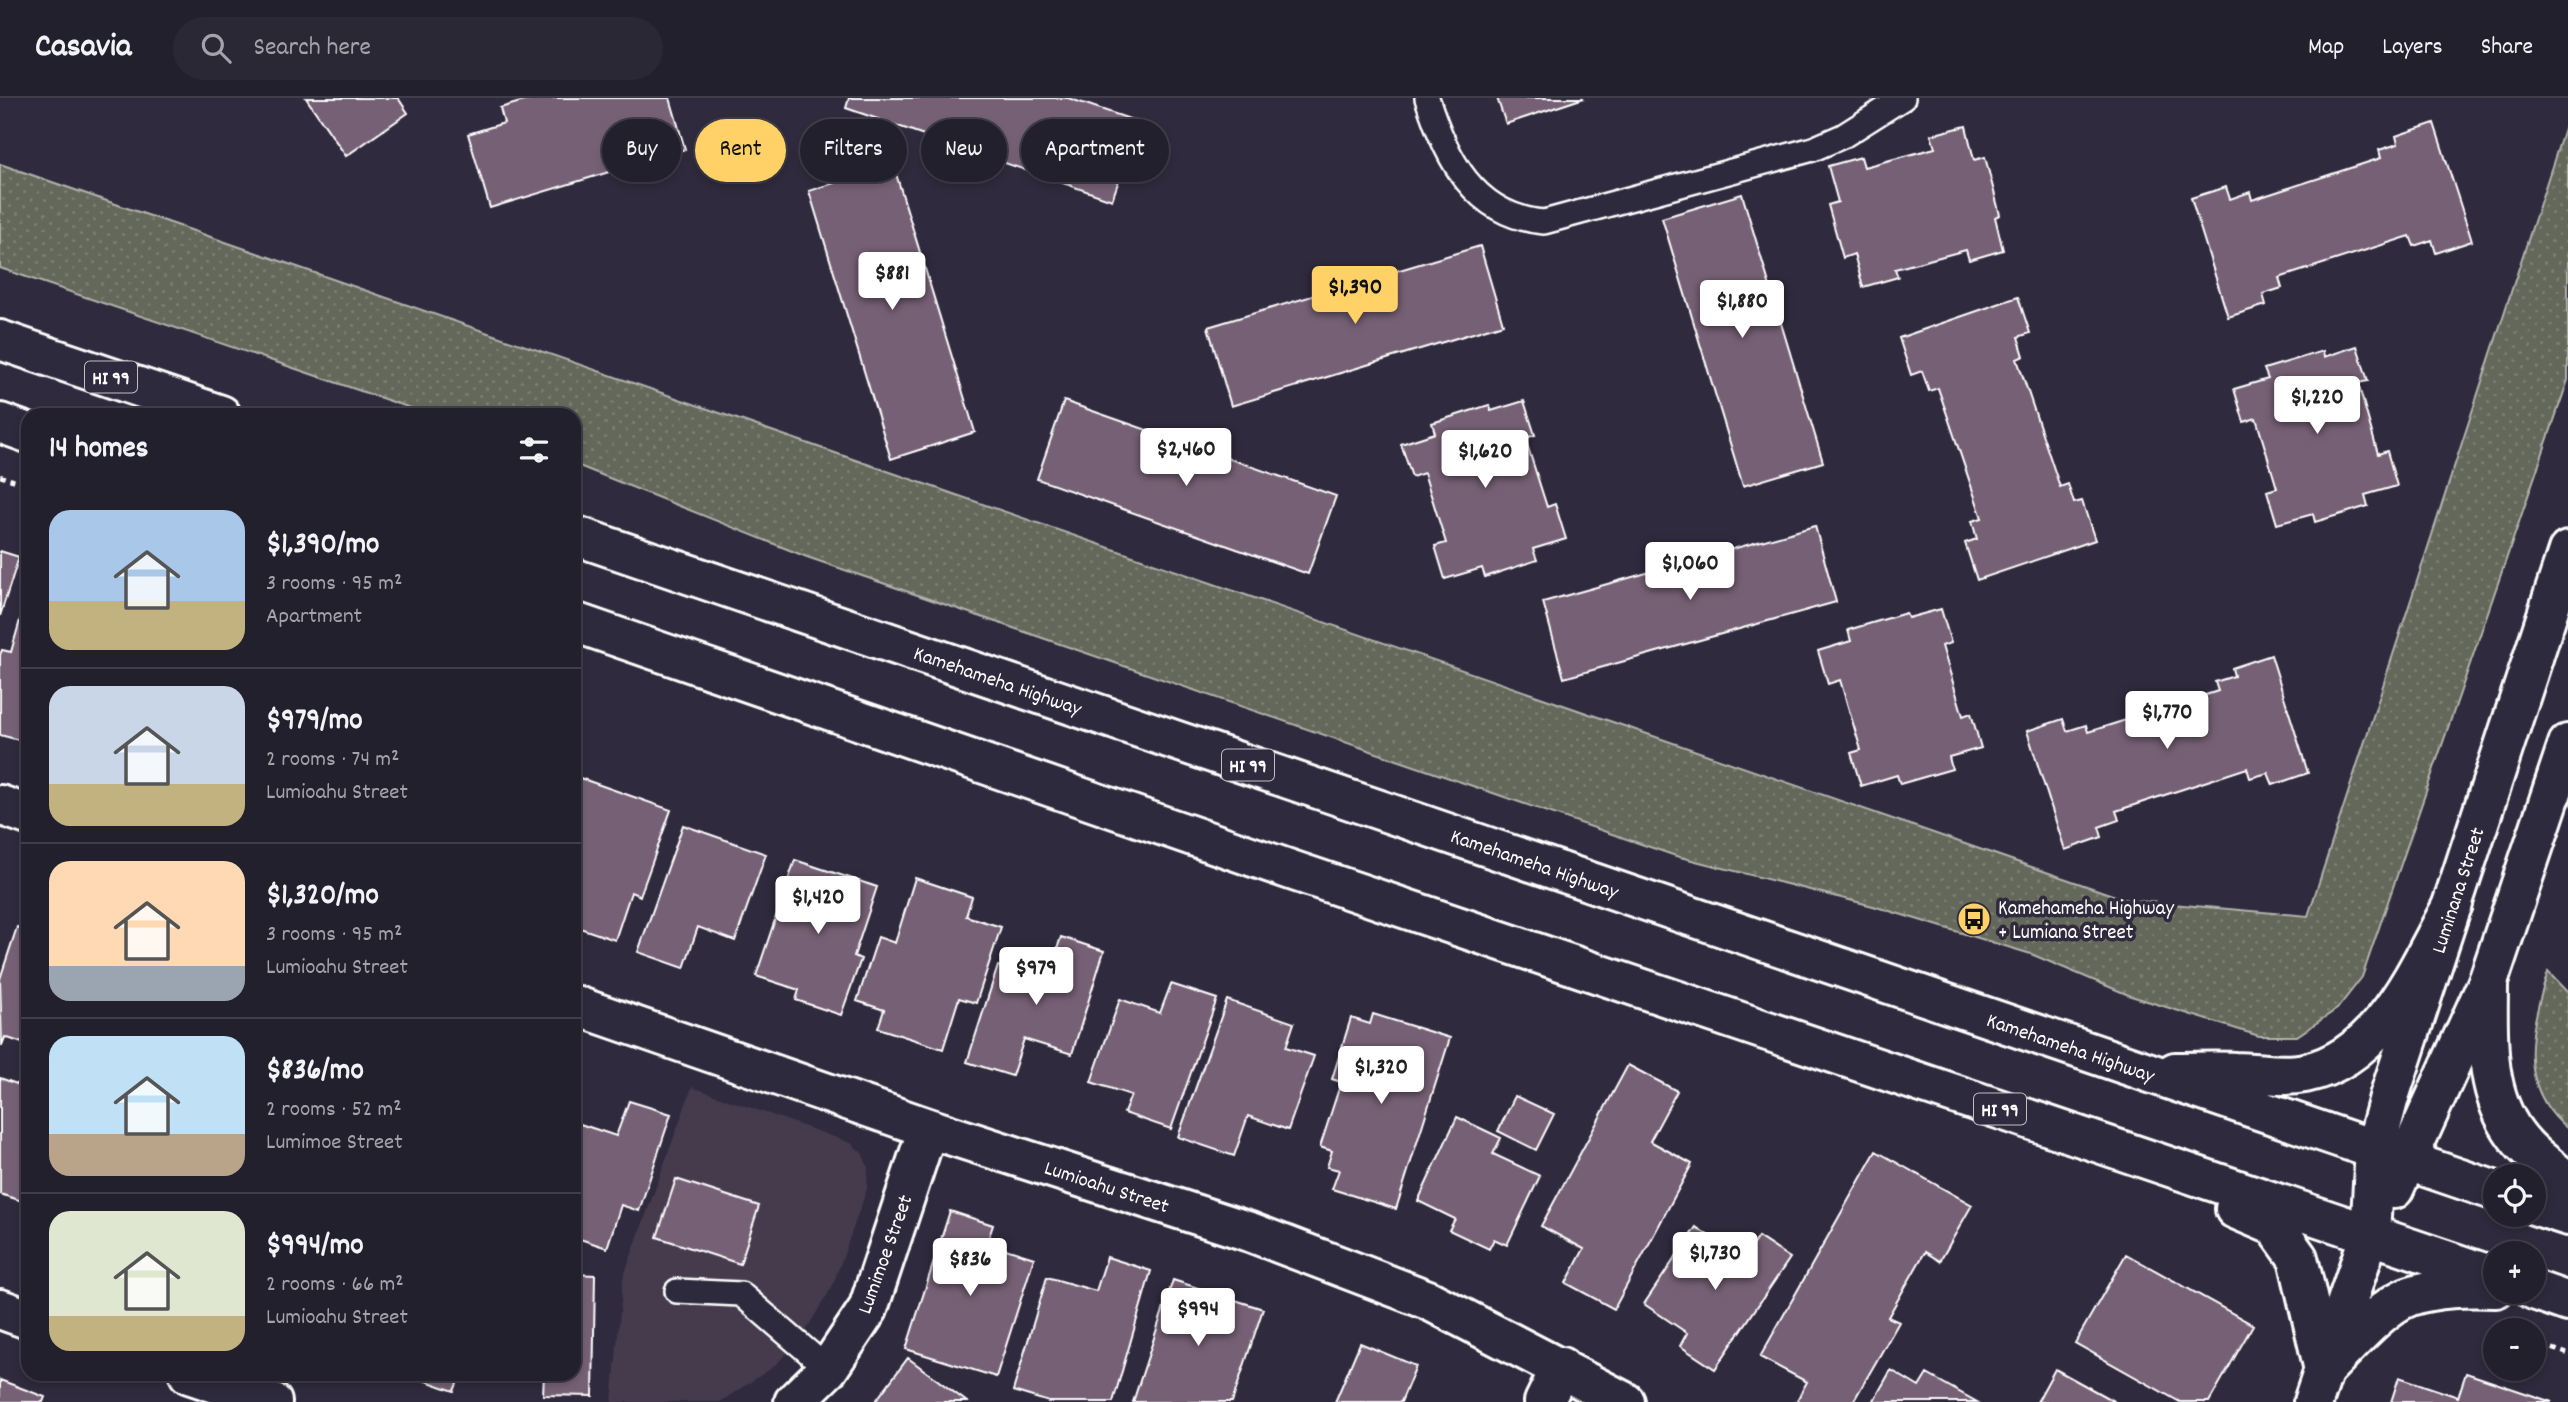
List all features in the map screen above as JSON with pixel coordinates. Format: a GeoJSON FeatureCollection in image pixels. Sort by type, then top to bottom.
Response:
{"type":"FeatureCollection","features":[{"type":"Feature","properties":{"kind":"main road","name":"HI 99"},"geometry":{"type":"LineString","coordinates":[[0,340],[201,408]]}},
{"type":"Feature","properties":{"kind":"main road"},"geometry":{"type":"LineString","coordinates":[[0,423],[21,430]]}},
{"type":"Feature","properties":{"kind":"main road","name":"Kamehameha Highway"},"geometry":{"type":"LineString","coordinates":[[581,537],[2483,1187]]}},
{"type":"Feature","properties":{"kind":"main road","name":"Luminana Street"},"geometry":{"type":"LineString","coordinates":[[2392,1156],[2389,1097],[2568,551]]}},
{"type":"Feature","properties":{"kind":"main road","name":"HI 99"},"geometry":{"type":"LineString","coordinates":[[581,624],[1294,871],[2483,1273]]}},
{"type":"Feature","properties":{"kind":"main road","name":"Luminana Street"},"geometry":{"type":"LineString","coordinates":[[2318,1386],[2370,1234],[2392,1156],[2488,982],[2568,744]]}},
{"type":"Feature","properties":{"kind":"main road"},"geometry":{"type":"LineString","coordinates":[[0,805],[21,812]]}},
{"type":"Feature","properties":{"kind":"main road"},"geometry":{"type":"LineString","coordinates":[[2144,1072],[2237,1072],[2276,1076],[2305,1073],[2334,1063],[2373,1033],[2392,1009],[2453,904]]}},
{"type":"Feature","properties":{"kind":"main road"},"geometry":{"type":"LineString","coordinates":[[2488,982],[2488,1055],[2499,1102],[2515,1134],[2568,1182]]}},
{"type":"Feature","properties":{"kind":"main road","name":"Lumioahu Street"},"geometry":{"type":"LineString","coordinates":[[581,1007],[928,1128],[1262,1237],[1428,1300],[1562,1367],[1625,1402]]}},
{"type":"Feature","properties":{"kind":"main road","name":"Lumimoe Street"},"geometry":{"type":"LineString","coordinates":[[794,1402],[828,1369],[868,1309],[928,1128]]}},
{"type":"Feature","properties":{"kind":"main road"},"geometry":{"type":"LineString","coordinates":[[2148,1159],[2186,1185],[2275,1226],[2287,1240],[2301,1268],[2318,1386]]}},
{"type":"Feature","properties":{"kind":"main road"},"geometry":{"type":"LineString","coordinates":[[2546,1209],[2568,1216]]}},
{"type":"Feature","properties":{"kind":"main road"},"geometry":{"type":"LineString","coordinates":[[2318,1386],[2381,1315],[2408,1297],[2458,1287],[2483,1288]]}},
{"type":"Feature","properties":{"kind":"main road"},"geometry":{"type":"LineString","coordinates":[[2546,1294],[2568,1302]]}},
{"type":"Feature","properties":{"kind":"main road"},"geometry":{"type":"LineString","coordinates":[[0,1309],[21,1316]]}},
{"type":"Feature","properties":{"kind":"main road"},"geometry":{"type":"LineString","coordinates":[[1544,1402],[1562,1367]]}},
{"type":"Feature","properties":{"kind":"main road"},"geometry":{"type":"LineString","coordinates":[[210,1381],[272,1402]]}},
{"type":"Feature","properties":{"kind":"lane"},"geometry":{"type":"LineString","coordinates":[[1427,98],[1439,137],[1458,171],[1474,189],[1496,208],[1523,220],[1545,222],[1813,149],[1872,120],[1903,98]]}},
{"type":"Feature","properties":{"kind":"lane"},"geometry":{"type":"LineString","coordinates":[[677,1291],[741,1294],[828,1369]]}},
{"type":"Feature","properties":{"kind":"path"},"geometry":{"type":"LineString","coordinates":[[0,476],[21,483]]}},
{"type":"Feature","properties":{"kind":"path"},"geometry":{"type":"LineString","coordinates":[[2546,1346],[2568,1354]]}},
{"type":"Feature","properties":{"kind":"shaded area"},"geometry":{"type":"Polygon","coordinates":[[[692,1087],[851,1143],[862,1153],[868,1167],[867,1189],[833,1285],[799,1342],[772,1368],[720,1402],[612,1402],[623,1278],[692,1087]]]}},
{"type":"Feature","properties":{"kind":"green space"},"geometry":{"type":"Polygon","coordinates":[[[2568,117],[2568,380],[2362,977],[2337,1009],[2297,1036],[2259,1036],[2131,996],[2031,954],[1873,906],[1676,856],[807,557],[581,467],[581,408],[410,408],[0,268],[0,164],[2127,900],[2308,916],[2568,117]]]}},
{"type":"Feature","properties":{"kind":"green space"},"geometry":{"type":"Polygon","coordinates":[[[2548,972],[2568,993],[2568,1129],[2551,1112],[2540,1094],[2534,1075],[2533,1035],[2548,972]]]}},
{"type":"Feature","properties":{"kind":"building"},"geometry":{"type":"Polygon","coordinates":[[[306,98],[398,98],[408,113],[346,156],[306,98]]]}},
{"type":"Feature","properties":{"kind":"building"},"geometry":{"type":"Polygon","coordinates":[[[534,98],[670,98],[676,119],[602,119],[602,174],[490,208],[468,134],[504,123],[500,108],[534,98]]]}},
{"type":"Feature","properties":{"kind":"building"},"geometry":{"type":"Polygon","coordinates":[[[849,98],[1068,98],[1130,119],[1021,119],[1021,169],[1007,164],[1007,119],[921,119],[921,134],[907,129],[907,119],[878,119],[846,108],[849,98]]]}},
{"type":"Feature","properties":{"kind":"building"},"geometry":{"type":"Polygon","coordinates":[[[1497,98],[1584,98],[1506,124],[1497,98]]]}},
{"type":"Feature","properties":{"kind":"building"},"geometry":{"type":"Polygon","coordinates":[[[2434,123],[2472,241],[2436,253],[2432,240],[2414,246],[2410,236],[2279,278],[2282,288],[2263,294],[2266,305],[2228,317],[2191,198],[2226,187],[2230,199],[2250,192],[2252,200],[2381,158],[2379,150],[2398,144],[2396,136],[2434,123]]]}},
{"type":"Feature","properties":{"kind":"building"},"geometry":{"type":"Polygon","coordinates":[[[1966,126],[1974,160],[1985,157],[2000,215],[1995,217],[2003,250],[1969,260],[1966,250],[1895,269],[1898,277],[1863,287],[1854,254],[1843,258],[1828,205],[1838,202],[1828,166],[1861,157],[1864,167],[1935,148],[1931,135],[1966,126]]]}},
{"type":"Feature","properties":{"kind":"building"},"geometry":{"type":"Polygon","coordinates":[[[837,182],[899,182],[975,432],[891,459],[809,191],[837,182]]]}},
{"type":"Feature","properties":{"kind":"building"},"geometry":{"type":"Polygon","coordinates":[[[1060,182],[1118,182],[1112,200],[1060,182]]]}},
{"type":"Feature","properties":{"kind":"building"},"geometry":{"type":"Polygon","coordinates":[[[1742,194],[1823,462],[1743,486],[1662,218],[1742,194]]]}},
{"type":"Feature","properties":{"kind":"building"},"geometry":{"type":"Polygon","coordinates":[[[1480,246],[1503,324],[1231,406],[1208,327],[1480,246]]]}},
{"type":"Feature","properties":{"kind":"building"},"geometry":{"type":"Polygon","coordinates":[[[2018,297],[2030,333],[2018,337],[2024,356],[2017,359],[2060,487],[2068,484],[2074,503],[2082,501],[2095,540],[1977,580],[1965,543],[1977,539],[1972,521],[1982,518],[1938,388],[1929,391],[1922,371],[1911,375],[1899,338],[2018,297]]]}},
{"type":"Feature","properties":{"kind":"building"},"geometry":{"type":"Polygon","coordinates":[[[2357,346],[2368,381],[2358,383],[2378,454],[2387,451],[2397,486],[2365,495],[2368,506],[2315,522],[2313,514],[2277,524],[2267,491],[2277,488],[2256,418],[2244,422],[2234,389],[2268,379],[2264,369],[2323,351],[2324,357],[2357,346]]]}},
{"type":"Feature","properties":{"kind":"building"},"geometry":{"type":"Polygon","coordinates":[[[1064,401],[1336,496],[1308,574],[1037,479],[1064,401]]]}},
{"type":"Feature","properties":{"kind":"building"},"geometry":{"type":"Polygon","coordinates":[[[1524,401],[1535,435],[1525,438],[1547,507],[1555,504],[1566,539],[1533,549],[1537,560],[1485,577],[1482,568],[1445,579],[1435,546],[1446,543],[1424,473],[1412,477],[1401,444],[1435,433],[1432,423],[1489,405],[1491,411],[1524,401]]]}},
{"type":"Feature","properties":{"kind":"building"},"geometry":{"type":"Polygon","coordinates":[[[1815,526],[1836,602],[1564,678],[1543,602],[1815,526]]]}},
{"type":"Feature","properties":{"kind":"building"},"geometry":{"type":"Polygon","coordinates":[[[0,551],[19,557],[0,616],[0,551]]]}},
{"type":"Feature","properties":{"kind":"building"},"geometry":{"type":"Polygon","coordinates":[[[1941,609],[1951,643],[1942,646],[1963,716],[1971,713],[1981,748],[1949,757],[1952,769],[1900,784],[1897,775],[1861,786],[1851,753],[1861,750],[1840,680],[1828,684],[1818,651],[1851,641],[1848,630],[1906,613],[1908,618],[1941,609]]]}},
{"type":"Feature","properties":{"kind":"building"},"geometry":{"type":"Polygon","coordinates":[[[21,617],[21,740],[0,735],[0,655],[2,650],[11,652],[21,617]]]}},
{"type":"Feature","properties":{"kind":"building"},"geometry":{"type":"Polygon","coordinates":[[[2271,655],[2308,773],[2273,785],[2268,773],[2250,778],[2247,768],[2116,811],[2119,820],[2099,827],[2102,837],[2065,850],[2027,731],[2063,719],[2067,731],[2086,725],[2088,732],[2218,691],[2215,682],[2234,676],[2232,668],[2271,655]]]}},
{"type":"Feature","properties":{"kind":"building"},"geometry":{"type":"Polygon","coordinates":[[[581,778],[671,810],[640,896],[631,892],[615,940],[581,928],[581,778]]]}},
{"type":"Feature","properties":{"kind":"building"},"geometry":{"type":"Polygon","coordinates":[[[683,825],[766,854],[735,941],[698,927],[684,968],[638,952],[683,825]]]}},
{"type":"Feature","properties":{"kind":"building"},"geometry":{"type":"Polygon","coordinates":[[[795,860],[877,887],[854,956],[861,959],[841,1015],[796,1000],[799,990],[756,976],[795,860]]]}},
{"type":"Feature","properties":{"kind":"building"},"geometry":{"type":"Polygon","coordinates":[[[915,878],[972,897],[966,916],[1001,927],[976,1003],[959,998],[943,1049],[878,1028],[884,1010],[857,1001],[878,937],[895,943],[915,878]]]}},
{"type":"Feature","properties":{"kind":"building"},"geometry":{"type":"Polygon","coordinates":[[[17,927],[21,928],[21,1043],[5,1037],[2,1046],[0,979],[17,927]]]}},
{"type":"Feature","properties":{"kind":"building"},"geometry":{"type":"Polygon","coordinates":[[[1061,937],[1104,951],[1072,1054],[1024,1039],[1012,1076],[967,1062],[998,966],[1037,979],[1045,953],[1055,955],[1061,937]]]}},
{"type":"Feature","properties":{"kind":"building"},"geometry":{"type":"Polygon","coordinates":[[[1171,984],[1217,999],[1171,1129],[1124,1113],[1131,1095],[1091,1082],[1120,999],[1160,1013],[1171,984]]]}},
{"type":"Feature","properties":{"kind":"building"},"geometry":{"type":"Polygon","coordinates":[[[1227,1000],[1294,1023],[1286,1047],[1314,1056],[1288,1130],[1248,1116],[1234,1156],[1178,1137],[1227,1000]]]}},
{"type":"Feature","properties":{"kind":"building"},"geometry":{"type":"Polygon","coordinates":[[[1373,1014],[1450,1038],[1396,1209],[1332,1189],[1339,1170],[1327,1167],[1332,1151],[1320,1147],[1341,1082],[1332,1079],[1351,1018],[1370,1024],[1373,1014]]]}},
{"type":"Feature","properties":{"kind":"building"},"geometry":{"type":"Polygon","coordinates":[[[1628,1065],[1677,1091],[1650,1141],[1692,1164],[1614,1309],[1566,1283],[1584,1249],[1541,1226],[1628,1065]]]}},
{"type":"Feature","properties":{"kind":"building"},"geometry":{"type":"Polygon","coordinates":[[[0,1078],[21,1086],[21,1201],[0,1194],[0,1078]]]}},
{"type":"Feature","properties":{"kind":"building"},"geometry":{"type":"Polygon","coordinates":[[[1515,1096],[1554,1114],[1536,1150],[1498,1131],[1515,1096]]]}},
{"type":"Feature","properties":{"kind":"building"},"geometry":{"type":"Polygon","coordinates":[[[629,1101],[671,1114],[639,1211],[621,1205],[607,1248],[581,1239],[581,1124],[616,1136],[629,1101]]]}},
{"type":"Feature","properties":{"kind":"building"},"geometry":{"type":"Polygon","coordinates":[[[1457,1117],[1501,1138],[1493,1154],[1540,1176],[1507,1245],[1494,1239],[1489,1249],[1449,1230],[1455,1219],[1418,1201],[1457,1117]]]}},
{"type":"Feature","properties":{"kind":"building"},"geometry":{"type":"Polygon","coordinates":[[[1876,1151],[1972,1205],[1940,1261],[1925,1252],[1888,1317],[1899,1322],[1853,1402],[1796,1402],[1807,1382],[1760,1357],[1876,1151]]]}},
{"type":"Feature","properties":{"kind":"building"},"geometry":{"type":"Polygon","coordinates":[[[676,1179],[759,1206],[740,1264],[657,1237],[676,1179]]]}},
{"type":"Feature","properties":{"kind":"building"},"geometry":{"type":"Polygon","coordinates":[[[950,1211],[993,1225],[987,1243],[1034,1258],[996,1377],[906,1349],[950,1211]]]}},
{"type":"Feature","properties":{"kind":"building"},"geometry":{"type":"Polygon","coordinates":[[[1696,1227],[1743,1259],[1758,1237],[1790,1258],[1715,1369],[1680,1346],[1687,1333],[1644,1304],[1696,1227]]]}},
{"type":"Feature","properties":{"kind":"building"},"geometry":{"type":"Polygon","coordinates":[[[2126,1254],[2253,1325],[2209,1402],[2180,1402],[2075,1343],[2126,1254]]]}},
{"type":"Feature","properties":{"kind":"building"},"geometry":{"type":"Polygon","coordinates":[[[1107,1257],[1151,1271],[1113,1402],[1049,1402],[1013,1391],[1047,1277],[1096,1291],[1107,1257]]]}},
{"type":"Feature","properties":{"kind":"building"},"geometry":{"type":"Polygon","coordinates":[[[581,1274],[595,1275],[593,1396],[543,1395],[544,1381],[581,1381],[581,1274]]]}},
{"type":"Feature","properties":{"kind":"building"},"geometry":{"type":"Polygon","coordinates":[[[1173,1280],[1263,1309],[1232,1402],[1133,1402],[1173,1280]]]}},
{"type":"Feature","properties":{"kind":"building"},"geometry":{"type":"Polygon","coordinates":[[[1360,1343],[1416,1366],[1401,1402],[1335,1402],[1360,1343]]]}},
{"type":"Feature","properties":{"kind":"building"},"geometry":{"type":"Polygon","coordinates":[[[908,1358],[967,1402],[875,1402],[908,1358]]]}},
{"type":"Feature","properties":{"kind":"building"},"geometry":{"type":"Polygon","coordinates":[[[2055,1369],[2115,1402],[2037,1402],[2055,1369]]]}},
{"type":"Feature","properties":{"kind":"building"},"geometry":{"type":"Polygon","coordinates":[[[1891,1370],[1919,1387],[1927,1374],[1977,1402],[1873,1402],[1891,1370]]]}},
{"type":"Feature","properties":{"kind":"building"},"geometry":{"type":"Polygon","coordinates":[[[2466,1373],[2483,1381],[2552,1402],[2391,1402],[2399,1377],[2458,1397],[2466,1373]]]}},
{"type":"Feature","properties":{"kind":"building"},"geometry":{"type":"Polygon","coordinates":[[[0,1380],[45,1397],[43,1402],[0,1402],[0,1380]]]}},
{"type":"Feature","properties":{"kind":"building"},"geometry":{"type":"Polygon","coordinates":[[[426,1381],[458,1381],[454,1391],[426,1381]]]}},
{"type":"Feature","properties":{"kind":"place","name":"Kamehameha Highway + Lumiana Street"},"geometry":{"type":"Point","coordinates":[1974,919]}}]}
